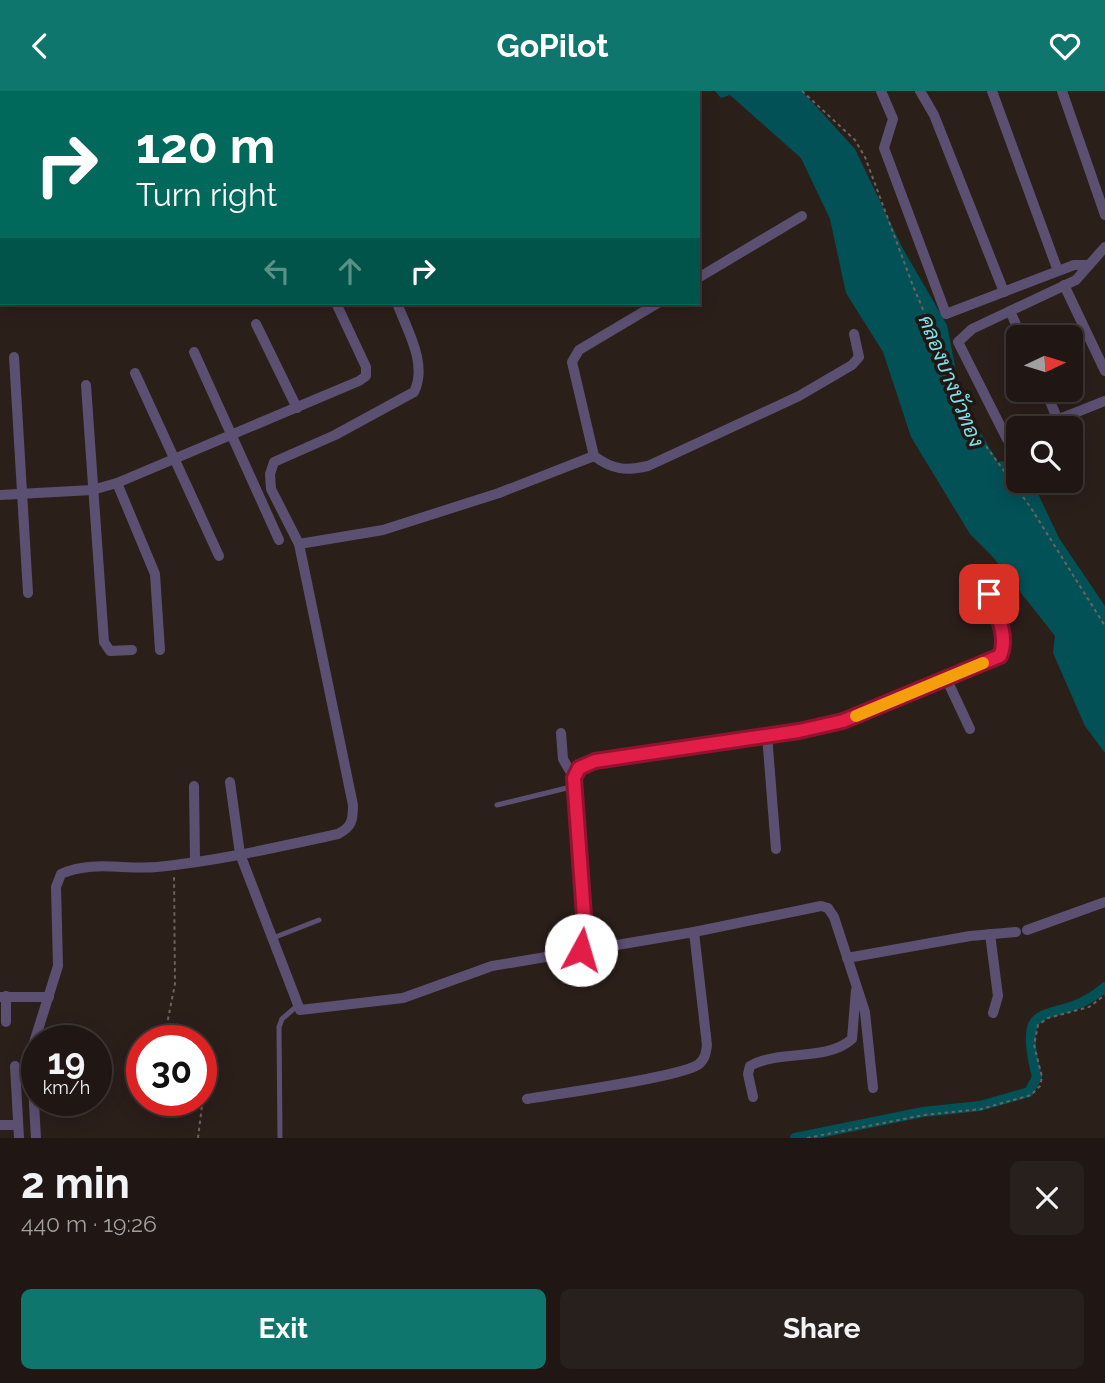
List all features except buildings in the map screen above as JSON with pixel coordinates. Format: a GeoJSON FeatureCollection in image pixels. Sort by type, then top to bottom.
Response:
{"type":"FeatureCollection","features":[{"type":"Feature","properties":{"kind":"street"},"geometry":{"type":"LineString","coordinates":[[881,91],[893,119],[884,148],[946,314],[1074,265],[1090,265]]}},
{"type":"Feature","properties":{"kind":"street"},"geometry":{"type":"LineString","coordinates":[[920,91],[934,115],[1004,292]]}},
{"type":"Feature","properties":{"kind":"street"},"geometry":{"type":"LineString","coordinates":[[992,91],[1058,271]]}},
{"type":"Feature","properties":{"kind":"street"},"geometry":{"type":"LineString","coordinates":[[1062,91],[1105,215]]}},
{"type":"Feature","properties":{"kind":"street"},"geometry":{"type":"LineString","coordinates":[[700,277],[802,216]]}},
{"type":"Feature","properties":{"kind":"street"},"geometry":{"type":"LineString","coordinates":[[1006,437],[958,342],[972,329],[1076,280],[1105,247]]}},
{"type":"Feature","properties":{"kind":"street"},"geometry":{"type":"LineString","coordinates":[[1064,285],[1105,371]]}},
{"type":"Feature","properties":{"kind":"street"},"geometry":{"type":"LineString","coordinates":[[0,495],[92,490],[117,483],[297,408],[366,376],[366,367],[337,305]]}},
{"type":"Feature","properties":{"kind":"street"},"geometry":{"type":"LineString","coordinates":[[36,1138],[32,1052],[58,966],[56,887],[61,874],[79,866],[174,864],[240,855],[338,834],[347,830],[353,821],[353,805],[299,544],[271,489],[270,474],[274,462],[335,435],[414,392],[419,381],[420,366],[398,305]]}},
{"type":"Feature","properties":{"kind":"street"},"geometry":{"type":"LineString","coordinates":[[655,305],[579,350],[572,362],[573,378],[594,456],[606,465],[625,471],[648,466],[786,402],[852,365],[859,357],[854,334]]}},
{"type":"Feature","properties":{"kind":"street"},"geometry":{"type":"LineString","coordinates":[[1010,311],[1016,325]]}},
{"type":"Feature","properties":{"kind":"street"},"geometry":{"type":"LineString","coordinates":[[256,324],[297,408]]}},
{"type":"Feature","properties":{"kind":"street"},"geometry":{"type":"LineString","coordinates":[[194,352],[279,540]]}},
{"type":"Feature","properties":{"kind":"street"},"geometry":{"type":"LineString","coordinates":[[14,357],[28,593]]}},
{"type":"Feature","properties":{"kind":"street"},"geometry":{"type":"LineString","coordinates":[[135,373],[219,556]]}},
{"type":"Feature","properties":{"kind":"street"},"geometry":{"type":"LineString","coordinates":[[86,385],[104,642],[110,651],[132,650]]}},
{"type":"Feature","properties":{"kind":"street"},"geometry":{"type":"LineString","coordinates":[[1068,416],[1105,401]]}},
{"type":"Feature","properties":{"kind":"street"},"geometry":{"type":"LineString","coordinates":[[299,544],[383,530],[499,493],[594,456]]}},
{"type":"Feature","properties":{"kind":"street"},"geometry":{"type":"LineString","coordinates":[[117,483],[155,574],[160,650]]}},
{"type":"Feature","properties":{"kind":"street"},"geometry":{"type":"LineString","coordinates":[[574,782],[579,768],[595,761],[843,721],[1000,656],[1004,648],[1003,635],[989,594]]}},
{"type":"Feature","properties":{"kind":"street"},"geometry":{"type":"LineString","coordinates":[[946,678],[970,729]]}},
{"type":"Feature","properties":{"kind":"street"},"geometry":{"type":"LineString","coordinates":[[561,733],[563,759],[574,782],[584,916],[581,950]]}},
{"type":"Feature","properties":{"kind":"street"},"geometry":{"type":"LineString","coordinates":[[766,735],[776,849]]}},
{"type":"Feature","properties":{"kind":"street"},"geometry":{"type":"LineString","coordinates":[[230,782],[240,855],[297,1006],[303,1011],[403,998],[492,966],[694,932],[821,906],[828,908],[834,917],[857,988],[871,1045],[873,1088]]}},
{"type":"Feature","properties":{"kind":"street"},"geometry":{"type":"LineString","coordinates":[[194,786],[195,861]]}},
{"type":"Feature","properties":{"kind":"street"},"geometry":{"type":"LineString","coordinates":[[848,958],[1021,931],[1105,902]]}},
{"type":"Feature","properties":{"kind":"street"},"geometry":{"type":"LineString","coordinates":[[527,1099],[663,1074],[700,1064],[706,1055],[707,1045],[694,932]]}},
{"type":"Feature","properties":{"kind":"street"},"geometry":{"type":"LineString","coordinates":[[990,934],[998,996],[993,1013]]}},
{"type":"Feature","properties":{"kind":"street"},"geometry":{"type":"LineString","coordinates":[[753,1097],[748,1074],[750,1066],[761,1060],[830,1049],[852,1039],[857,988]]}},
{"type":"Feature","properties":{"kind":"street"},"geometry":{"type":"LineString","coordinates":[[6,1022],[3,996],[50,997]]}},
{"type":"Feature","properties":{"kind":"street"},"geometry":{"type":"LineString","coordinates":[[15,1066],[19,1138]]}},
{"type":"Feature","properties":{"kind":"street"},"geometry":{"type":"LineString","coordinates":[[0,1125],[18,1125]]}},
{"type":"Feature","properties":{"kind":"lane"},"geometry":{"type":"LineString","coordinates":[[497,805],[574,782]]}},
{"type":"Feature","properties":{"kind":"lane"},"geometry":{"type":"LineString","coordinates":[[270,939],[319,920]]}},
{"type":"Feature","properties":{"kind":"lane"},"geometry":{"type":"LineString","coordinates":[[280,1138],[279,1027],[282,1019],[297,1006]]}},
{"type":"Feature","properties":{"kind":"path"},"geometry":{"type":"LineString","coordinates":[[802,91],[855,140],[866,157],[913,286],[975,431],[1031,508],[1105,626]]}},
{"type":"Feature","properties":{"kind":"path"},"geometry":{"type":"LineString","coordinates":[[170,1025],[175,984],[174,864]]}},
{"type":"Feature","properties":{"kind":"path"},"geometry":{"type":"LineString","coordinates":[[807,1138],[924,1115],[981,1109],[1031,1095],[1040,1086],[1042,1077],[1034,1045],[1038,1025],[1048,1018],[1089,1007],[1105,995]]}},
{"type":"Feature","properties":{"kind":"path"},"geometry":{"type":"LineString","coordinates":[[198,1138],[201,1116]]}},
{"type":"Feature","properties":{"kind":"water","name":"คลองบางบัวทอง"},"geometry":{"type":"Polygon","coordinates":[[[715,91],[802,91],[855,149],[902,247],[947,325],[962,402],[998,462],[1006,461],[1006,493],[1038,493],[1059,538],[1105,606],[1105,753],[1085,726],[1053,653],[1055,636],[992,556],[970,534],[911,437],[883,352],[846,293],[830,219],[801,158],[730,95],[721,98],[715,91]]]}},
{"type":"Feature","properties":{"kind":"waterway"},"geometry":{"type":"LineString","coordinates":[[795,1138],[923,1112],[980,1106],[1029,1092],[1037,1077],[1031,1049],[1031,1031],[1036,1021],[1044,1015],[1087,1000],[1105,987]]}},
{"type":"Feature","properties":{"kind":"slow traffic"},"geometry":{"type":"LineString","coordinates":[[856,716],[983,663]]}},
{"type":"Feature","properties":{"kind":"route"},"geometry":{"type":"LineString","coordinates":[[581,950],[584,916],[574,778],[579,768],[595,761],[729,739],[799,731],[843,721],[1000,656],[1004,648],[1003,635],[989,594]]}}]}
